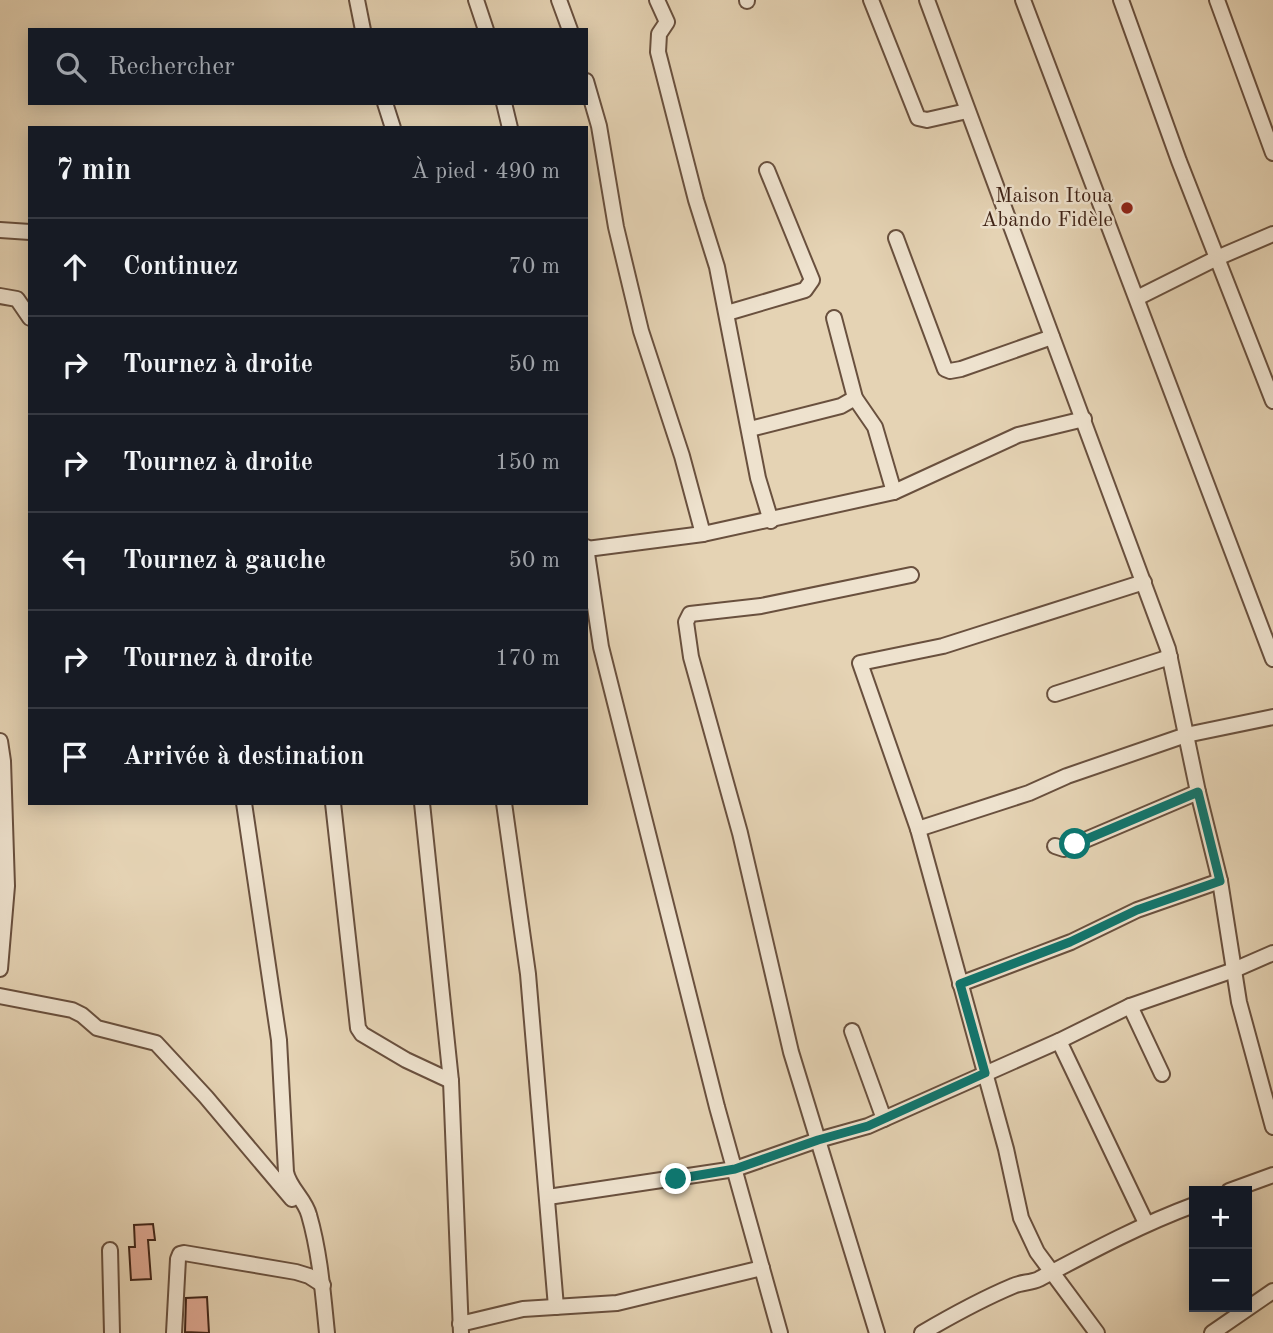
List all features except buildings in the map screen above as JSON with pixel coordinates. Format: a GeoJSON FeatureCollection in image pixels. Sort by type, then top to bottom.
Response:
{"type":"FeatureCollection","features":[{"type":"Feature","properties":{"kind":"street"},"geometry":{"type":"LineString","coordinates":[[356,0],[363,28]]}},
{"type":"Feature","properties":{"kind":"street"},"geometry":{"type":"LineString","coordinates":[[475,0],[484,28]]}},
{"type":"Feature","properties":{"kind":"street"},"geometry":{"type":"LineString","coordinates":[[559,0],[569,28]]}},
{"type":"Feature","properties":{"kind":"street"},"geometry":{"type":"LineString","coordinates":[[657,0],[667,22],[659,34],[658,52],[696,200],[717,267],[758,478],[771,521]]}},
{"type":"Feature","properties":{"kind":"street"},"geometry":{"type":"LineString","coordinates":[[871,0],[918,118],[926,120],[967,111]]}},
{"type":"Feature","properties":{"kind":"street"},"geometry":{"type":"LineString","coordinates":[[927,0],[1170,657],[1220,881],[1240,1002],[1268,1084],[1273,1127]]}},
{"type":"Feature","properties":{"kind":"street"},"geometry":{"type":"LineString","coordinates":[[1023,0],[1273,659]]}},
{"type":"Feature","properties":{"kind":"street"},"geometry":{"type":"LineString","coordinates":[[1121,0],[1273,401]]}},
{"type":"Feature","properties":{"kind":"street"},"geometry":{"type":"LineString","coordinates":[[1217,0],[1273,153]]}},
{"type":"Feature","properties":{"kind":"street"},"geometry":{"type":"LineString","coordinates":[[588,88],[599,127],[616,227],[641,331],[682,456],[703,534]]}},
{"type":"Feature","properties":{"kind":"street"},"geometry":{"type":"LineString","coordinates":[[387,105],[392,126]]}},
{"type":"Feature","properties":{"kind":"street"},"geometry":{"type":"LineString","coordinates":[[504,105],[510,126]]}},
{"type":"Feature","properties":{"kind":"street"},"geometry":{"type":"LineString","coordinates":[[727,313],[805,290],[812,281],[767,170]]}},
{"type":"Feature","properties":{"kind":"street"},"geometry":{"type":"LineString","coordinates":[[0,230],[28,232]]}},
{"type":"Feature","properties":{"kind":"street"},"geometry":{"type":"LineString","coordinates":[[1137,298],[1217,258],[1273,234]]}},
{"type":"Feature","properties":{"kind":"street"},"geometry":{"type":"LineString","coordinates":[[896,238],[945,369],[961,369],[1052,337]]}},
{"type":"Feature","properties":{"kind":"street"},"geometry":{"type":"LineString","coordinates":[[0,296],[17,299],[28,315]]}},
{"type":"Feature","properties":{"kind":"street"},"geometry":{"type":"LineString","coordinates":[[834,318],[855,398],[876,428],[894,492]]}},
{"type":"Feature","properties":{"kind":"street"},"geometry":{"type":"LineString","coordinates":[[750,429],[841,406],[855,398]]}},
{"type":"Feature","properties":{"kind":"street"},"geometry":{"type":"LineString","coordinates":[[588,555],[771,521],[894,492],[1018,435],[1084,419]]}},
{"type":"Feature","properties":{"kind":"street"},"geometry":{"type":"LineString","coordinates":[[588,562],[601,647],[735,1169],[780,1333]]}},
{"type":"Feature","properties":{"kind":"street"},"geometry":{"type":"LineString","coordinates":[[877,1333],[791,1052],[740,833],[691,657],[686,622],[690,614],[761,606],[911,575]]}},
{"type":"Feature","properties":{"kind":"street"},"geometry":{"type":"LineString","coordinates":[[1097,1333],[1037,1252],[1021,1218],[985,1073],[918,829],[860,663],[943,646],[1144,582]]}},
{"type":"Feature","properties":{"kind":"street"},"geometry":{"type":"LineString","coordinates":[[1055,694],[1170,657]]}},
{"type":"Feature","properties":{"kind":"street"},"geometry":{"type":"LineString","coordinates":[[918,829],[1029,793],[1067,775],[1186,735],[1273,717]]}},
{"type":"Feature","properties":{"kind":"street"},"geometry":{"type":"LineString","coordinates":[[0,741],[3,761],[0,969]]}},
{"type":"Feature","properties":{"kind":"street"},"geometry":{"type":"LineString","coordinates":[[1055,846],[1064,849],[1198,792]]}},
{"type":"Feature","properties":{"kind":"street"},"geometry":{"type":"LineString","coordinates":[[244,805],[279,1040],[286,1172],[311,1221],[323,1285],[327,1333]]}},
{"type":"Feature","properties":{"kind":"street"},"geometry":{"type":"LineString","coordinates":[[333,805],[358,1028],[362,1034],[406,1060],[451,1081]]}},
{"type":"Feature","properties":{"kind":"street"},"geometry":{"type":"LineString","coordinates":[[422,805],[451,1081],[460,1329],[523,1309],[617,1303],[762,1268]]}},
{"type":"Feature","properties":{"kind":"street"},"geometry":{"type":"LineString","coordinates":[[504,805],[528,974],[556,1307]]}},
{"type":"Feature","properties":{"kind":"street"},"geometry":{"type":"LineString","coordinates":[[960,984],[1070,942],[1137,910],[1220,881]]}},
{"type":"Feature","properties":{"kind":"street"},"geometry":{"type":"LineString","coordinates":[[548,1198],[735,1169],[884,1119],[1059,1041],[1130,1006],[1234,970],[1273,953]]}},
{"type":"Feature","properties":{"kind":"street"},"geometry":{"type":"LineString","coordinates":[[0,996],[72,1010],[97,1028],[156,1043],[206,1097],[311,1221]]}},
{"type":"Feature","properties":{"kind":"street"},"geometry":{"type":"LineString","coordinates":[[1130,1006],[1162,1074]]}},
{"type":"Feature","properties":{"kind":"street"},"geometry":{"type":"LineString","coordinates":[[852,1031],[884,1119]]}},
{"type":"Feature","properties":{"kind":"street"},"geometry":{"type":"LineString","coordinates":[[1059,1041],[1146,1223]]}},
{"type":"Feature","properties":{"kind":"street"},"geometry":{"type":"LineString","coordinates":[[1243,1186],[1273,1175]]}},
{"type":"Feature","properties":{"kind":"street"},"geometry":{"type":"LineString","coordinates":[[922,1333],[965,1308],[1012,1286],[1036,1280],[1146,1223],[1189,1207]]}},
{"type":"Feature","properties":{"kind":"street"},"geometry":{"type":"LineString","coordinates":[[110,1250],[112,1333]]}},
{"type":"Feature","properties":{"kind":"street"},"geometry":{"type":"LineString","coordinates":[[174,1333],[178,1259],[184,1252],[296,1272],[323,1285]]}},
{"type":"Feature","properties":{"kind":"street"},"geometry":{"type":"LineString","coordinates":[[1212,1333],[1273,1291]]}},
{"type":"Feature","properties":{"kind":"place","name":"Maison Itoua Abando Fidèle"},"geometry":{"type":"Point","coordinates":[1127,208]}},
{"type":"Feature","properties":{"kind":"route"},"geometry":{"type":"LineString","coordinates":[[676,1179],[735,1169],[868,1126],[985,1073],[960,984],[1070,942],[1137,910],[1220,881],[1198,792],[1075,844]]}}]}
